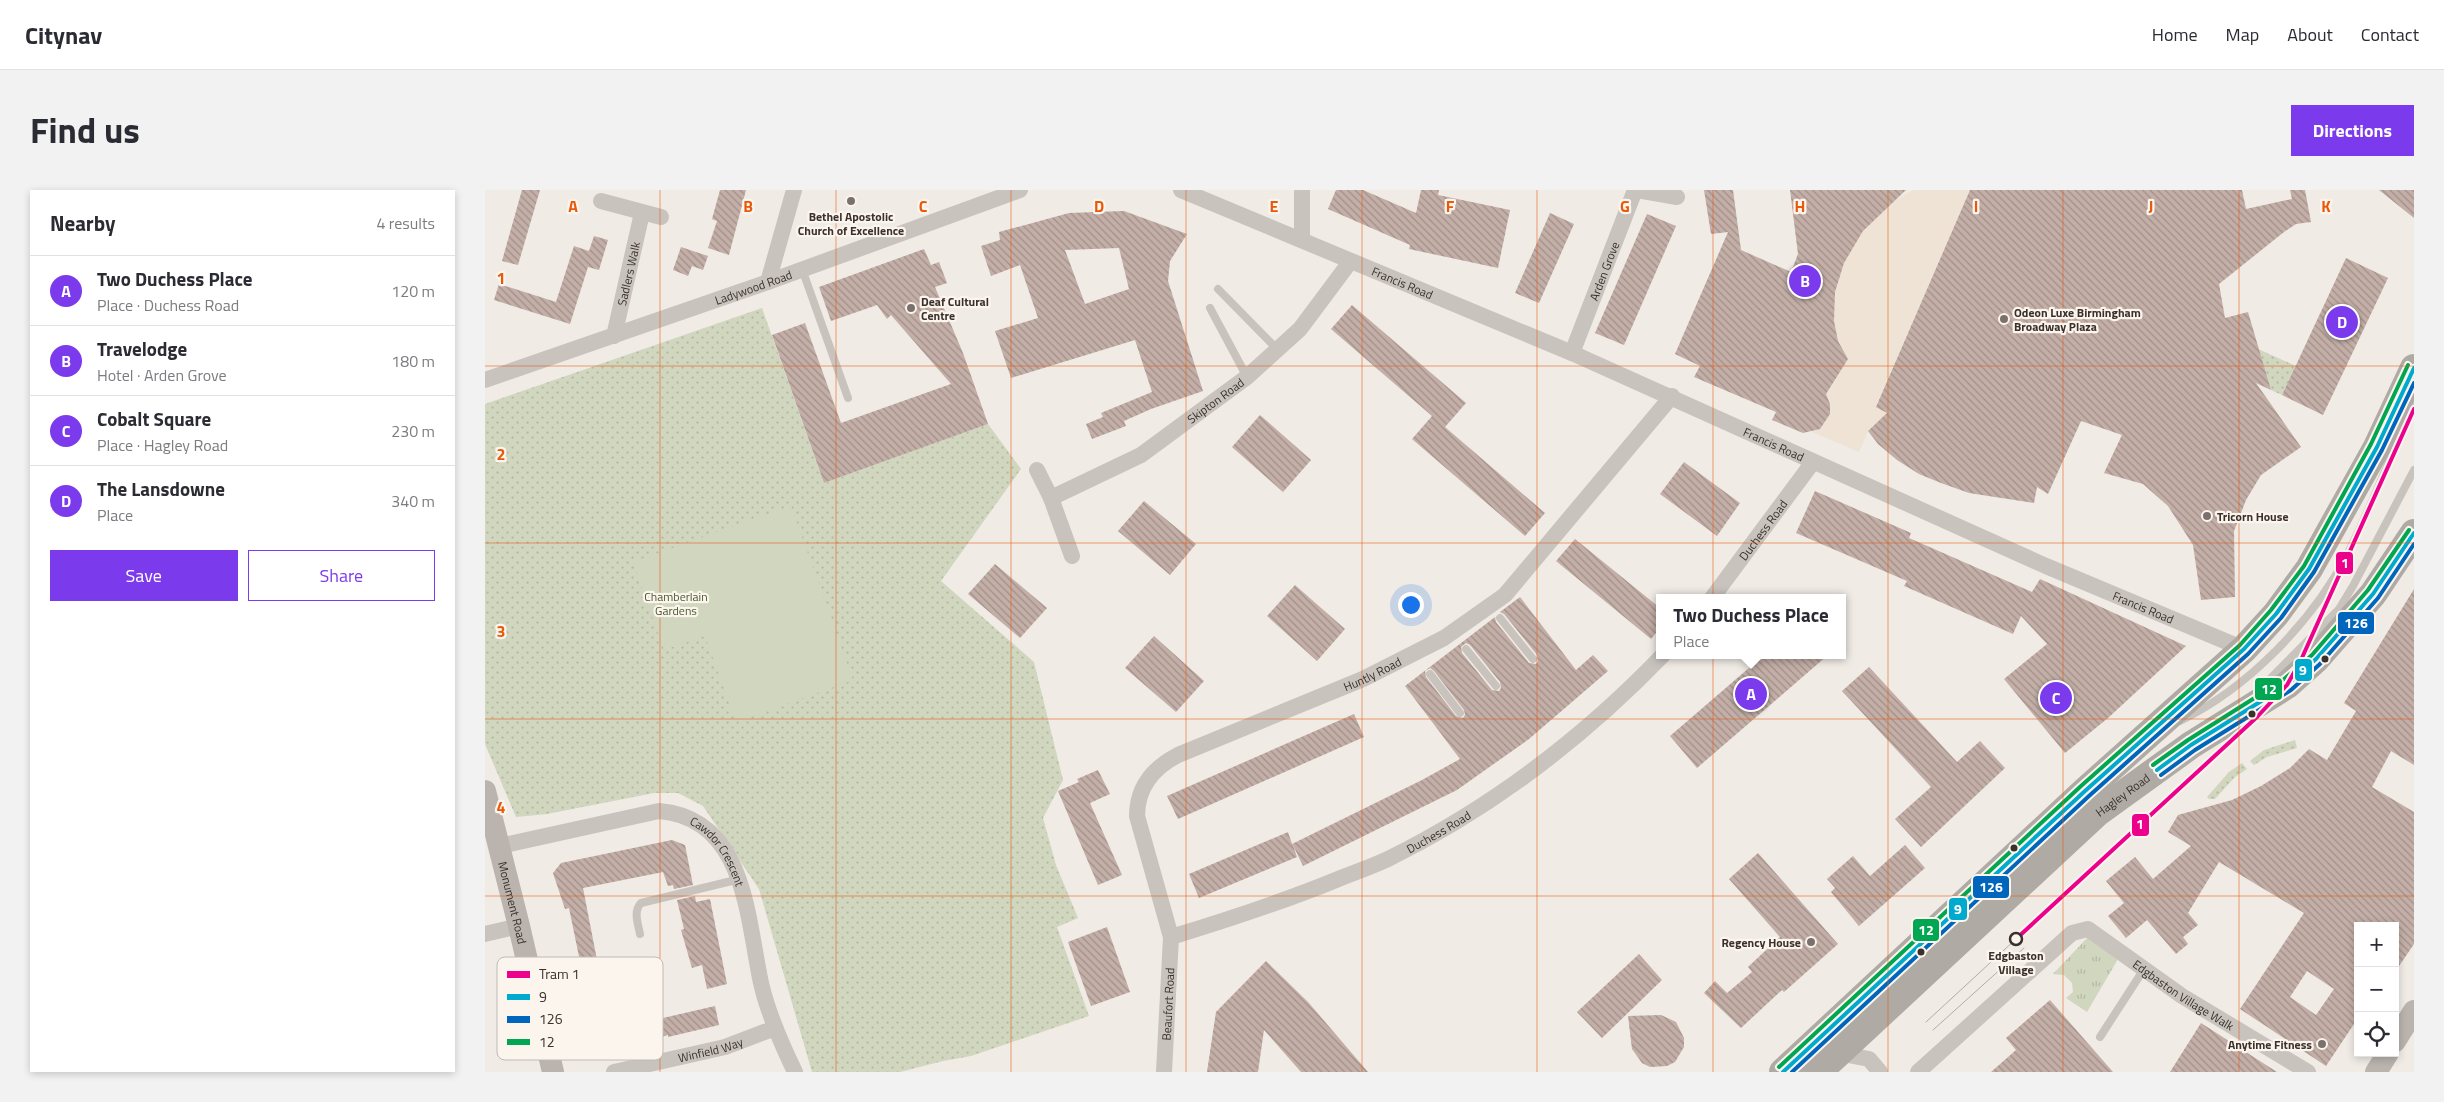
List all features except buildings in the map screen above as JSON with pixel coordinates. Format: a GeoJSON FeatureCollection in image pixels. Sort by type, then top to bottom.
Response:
{"type":"FeatureCollection","features":[{"type":"Feature","properties":{"kind":"highway","name":"Hagley Road"},"geometry":{"type":"LineString","coordinates":[[1783,1072],[2155,727],[2244,649],[2276,614],[2309,569],[2377,447],[2414,368]]}},
{"type":"Feature","properties":{"kind":"highway"},"geometry":{"type":"LineString","coordinates":[[2191,745],[2287,685],[2316,659],[2373,594],[2414,533]]}},
{"type":"Feature","properties":{"kind":"highway","name":"Hagley Road"},"geometry":{"type":"LineString","coordinates":[[1818,1072],[2097,813],[2191,745]]}},
{"type":"Feature","properties":{"kind":"main road","name":"Monument Road"},"geometry":{"type":"LineString","coordinates":[[485,792],[526,957]]}},
{"type":"Feature","properties":{"kind":"main road"},"geometry":{"type":"LineString","coordinates":[[2399,1035],[2414,1011]]}},
{"type":"Feature","properties":{"kind":"main road"},"geometry":{"type":"LineString","coordinates":[[2376,1072],[2385,1057]]}},
{"type":"Feature","properties":{"kind":"street"},"geometry":{"type":"LineString","coordinates":[[768,282],[794,190]]}},
{"type":"Feature","properties":{"kind":"street","name":"Ladywood Road"},"geometry":{"type":"LineString","coordinates":[[485,380],[768,282],[1020,190]]}},
{"type":"Feature","properties":{"kind":"street"},"geometry":{"type":"LineString","coordinates":[[1181,190],[1302,240],[1302,190]]}},
{"type":"Feature","properties":{"kind":"street","name":"Arden Grove"},"geometry":{"type":"LineString","coordinates":[[1572,353],[1636,190],[1677,197]]}},
{"type":"Feature","properties":{"kind":"street"},"geometry":{"type":"LineString","coordinates":[[601,201],[661,217]]}},
{"type":"Feature","properties":{"kind":"street","name":"Sadlers Walk"},"geometry":{"type":"LineString","coordinates":[[614,336],[642,213]]}},
{"type":"Feature","properties":{"kind":"street","name":"Francis Road"},"geometry":{"type":"LineString","coordinates":[[1302,240],[1350,262],[1672,396],[1813,462],[2046,566],[2244,649]]}},
{"type":"Feature","properties":{"kind":"street","name":"Skipton Road"},"geometry":{"type":"LineString","coordinates":[[1051,498],[1141,454],[1247,377],[1300,329],[1350,262]]}},
{"type":"Feature","properties":{"kind":"street","name":"Huntly Road"},"geometry":{"type":"LineString","coordinates":[[1171,937],[1137,816],[1137,804],[1141,791],[1152,772],[1163,762],[1178,755],[1363,679],[1444,638],[1505,595],[1672,396]]}},
{"type":"Feature","properties":{"kind":"street","name":"Duchess Road"},"geometry":{"type":"LineString","coordinates":[[1715,594],[1813,462]]}},
{"type":"Feature","properties":{"kind":"street"},"geometry":{"type":"LineString","coordinates":[[1037,470],[1051,498],[1072,556]]}},
{"type":"Feature","properties":{"kind":"street","name":"Duchess Road"},"geometry":{"type":"LineString","coordinates":[[1171,937],[1280,903],[1387,860],[1440,831],[1493,800],[1556,753],[1640,679],[1659,659]]}},
{"type":"Feature","properties":{"kind":"street","name":"Cawdor Crescent"},"geometry":{"type":"LineString","coordinates":[[500,846],[650,812],[669,812],[681,815],[705,829],[726,854],[740,879],[753,932],[761,983],[775,1028],[795,1072]]}},
{"type":"Feature","properties":{"kind":"street"},"geometry":{"type":"LineString","coordinates":[[485,934],[519,926]]}},
{"type":"Feature","properties":{"kind":"street","name":"Edgbaston Village Walk"},"geometry":{"type":"LineString","coordinates":[[1918,1072],[2072,933],[2088,929],[2183,996],[2308,1072]]}},
{"type":"Feature","properties":{"kind":"street","name":"Beaufort Road"},"geometry":{"type":"LineString","coordinates":[[1164,1072],[1171,937]]}},
{"type":"Feature","properties":{"kind":"street"},"geometry":{"type":"LineString","coordinates":[[1867,1026],[1869,1059],[1880,1072]]}},
{"type":"Feature","properties":{"kind":"street","name":"Winfield Way"},"geometry":{"type":"LineString","coordinates":[[614,1072],[725,1047],[775,1028]]}},
{"type":"Feature","properties":{"kind":"street"},"geometry":{"type":"LineString","coordinates":[[1838,1053],[1869,1059]]}},
{"type":"Feature","properties":{"kind":"lane"},"geometry":{"type":"LineString","coordinates":[[802,269],[848,398]]}},
{"type":"Feature","properties":{"kind":"lane"},"geometry":{"type":"LineString","coordinates":[[1218,289],[1278,350]]}},
{"type":"Feature","properties":{"kind":"lane"},"geometry":{"type":"LineString","coordinates":[[1210,308],[1247,377]]}},
{"type":"Feature","properties":{"kind":"lane","name":"Hagley Road"},"geometry":{"type":"LineString","coordinates":[[2155,727],[2180,721],[2200,711],[2219,698],[2262,664],[2293,631],[2322,594],[2347,554],[2414,402]]}},
{"type":"Feature","properties":{"kind":"lane","name":"Hagley Road"},"geometry":{"type":"LineString","coordinates":[[2191,745],[2249,699],[2311,640],[2339,609],[2414,470]]}},
{"type":"Feature","properties":{"kind":"lane"},"geometry":{"type":"LineString","coordinates":[[1501,618],[1533,659]]}},
{"type":"Feature","properties":{"kind":"lane"},"geometry":{"type":"LineString","coordinates":[[1466,648],[1496,686]]}},
{"type":"Feature","properties":{"kind":"lane"},"geometry":{"type":"LineString","coordinates":[[1430,674],[1460,713]]}},
{"type":"Feature","properties":{"kind":"lane"},"geometry":{"type":"LineString","coordinates":[[640,934],[636,913],[641,903],[740,879]]}},
{"type":"Feature","properties":{"kind":"lane"},"geometry":{"type":"LineString","coordinates":[[2100,1037],[2144,969]]}},
{"type":"Feature","properties":{"kind":"green space","name":"Chamberlain Gardens"},"geometry":{"type":"Polygon","coordinates":[[[762,308],[824,483],[988,424],[1021,469],[941,581],[1034,662],[1063,780],[1043,818],[1056,865],[1078,918],[1057,927],[1089,1016],[971,1056],[900,1072],[812,1072],[759,889],[703,806],[678,793],[654,793],[547,814],[516,817],[485,744],[485,404],[762,308]]]}},
{"type":"Feature","properties":{"kind":"green space"},"geometry":{"type":"Polygon","coordinates":[[[2258,349],[2296,366],[2282,395],[2271,390],[2258,349]]]}},
{"type":"Feature","properties":{"kind":"green space"},"geometry":{"type":"Polygon","coordinates":[[[791,506],[853,680],[736,722],[705,636],[664,650],[633,562],[791,506]]]}},
{"type":"Feature","properties":{"kind":"green space"},"geometry":{"type":"Polygon","coordinates":[[[2295,740],[2297,748],[2267,757],[2254,765],[2250,761],[2264,750],[2295,740]]]}},
{"type":"Feature","properties":{"kind":"green space"},"geometry":{"type":"Polygon","coordinates":[[[2242,763],[2247,769],[2235,777],[2215,799],[2209,799],[2207,797],[2229,772],[2242,763]]]}},
{"type":"Feature","properties":{"kind":"green space"},"geometry":{"type":"Polygon","coordinates":[[[2088,937],[2118,959],[2087,1012],[2066,998],[2073,992],[2072,983],[2064,975],[2053,974],[2088,937]]]}},
{"type":"Feature","properties":{"kind":"shaded area"},"geometry":{"type":"Polygon","coordinates":[[[1913,190],[1970,190],[1876,406],[1887,413],[1868,431],[1859,452],[1812,432],[1820,428],[1830,414],[1830,404],[1826,394],[1848,359],[1838,341],[1834,321],[1835,292],[1844,263],[1863,231],[1895,201],[1913,190]]]}},
{"type":"Feature","properties":{"kind":"tram line","name":"1"},"geometry":{"type":"LineString","coordinates":[[2016,939],[2257,717],[2287,685],[2301,660],[2414,409]]}},
{"type":"Feature","properties":{"kind":"tram line"},"geometry":{"type":"LineString","coordinates":[[1926,1022],[2016,939]]}},
{"type":"Feature","properties":{"kind":"tram line"},"geometry":{"type":"LineString","coordinates":[[1933,1030],[2024,948]]}},
{"type":"Feature","properties":{"kind":"transit line","name":"12"},"geometry":{"type":"LineString","coordinates":[[1779,1067],[2081,786],[2240,645],[2271,610],[2304,566],[2371,444],[2408,365]]}},
{"type":"Feature","properties":{"kind":"transit line","name":"9"},"geometry":{"type":"LineString","coordinates":[[1783,1072],[2085,791],[2244,649],[2276,614],[2309,569],[2377,447],[2414,368]]}},
{"type":"Feature","properties":{"kind":"transit line","name":"126"},"geometry":{"type":"LineString","coordinates":[[1792,1072],[2089,796],[2248,654],[2281,618],[2314,572],[2382,450],[2414,383]]}},
{"type":"Feature","properties":{"kind":"transit line","name":"12"},"geometry":{"type":"LineString","coordinates":[[2153,765],[2188,740],[2283,680],[2312,655],[2368,590],[2409,530]]}},
{"type":"Feature","properties":{"kind":"transit line","name":"9"},"geometry":{"type":"LineString","coordinates":[[2157,770],[2191,745],[2287,685],[2316,659],[2373,594],[2414,533]]}},
{"type":"Feature","properties":{"kind":"transit line","name":"126"},"geometry":{"type":"LineString","coordinates":[[2161,775],[2195,750],[2291,690],[2320,664],[2378,598],[2414,544]]}},
{"type":"Feature","properties":{"kind":"place","name":"Bethel Apostolic Church of Excellence"},"geometry":{"type":"Point","coordinates":[851,201]}},
{"type":"Feature","properties":{"kind":"place","name":"Travelodge"},"geometry":{"type":"Point","coordinates":[1805,281]}},
{"type":"Feature","properties":{"kind":"place","name":"Deaf Cultural Centre"},"geometry":{"type":"Point","coordinates":[911,308]}},
{"type":"Feature","properties":{"kind":"place","name":"Odeon Luxe Birmingham Broadway Plaza"},"geometry":{"type":"Point","coordinates":[2004,319]}},
{"type":"Feature","properties":{"kind":"place","name":"The Lansdowne"},"geometry":{"type":"Point","coordinates":[2342,322]}},
{"type":"Feature","properties":{"kind":"place","name":"Tricorn House"},"geometry":{"type":"Point","coordinates":[2207,516]}},
{"type":"Feature","properties":{"kind":"place","name":"Two Duchess Place"},"geometry":{"type":"Point","coordinates":[1751,694]}},
{"type":"Feature","properties":{"kind":"place","name":"Cobalt Square"},"geometry":{"type":"Point","coordinates":[2056,698]}},
{"type":"Feature","properties":{"kind":"place","name":"Edgbaston Village"},"geometry":{"type":"Point","coordinates":[2016,939]}},
{"type":"Feature","properties":{"kind":"place","name":"Regency House"},"geometry":{"type":"Point","coordinates":[1811,942]}},
{"type":"Feature","properties":{"kind":"place","name":"Anytime Fitness"},"geometry":{"type":"Point","coordinates":[2322,1044]}}]}
